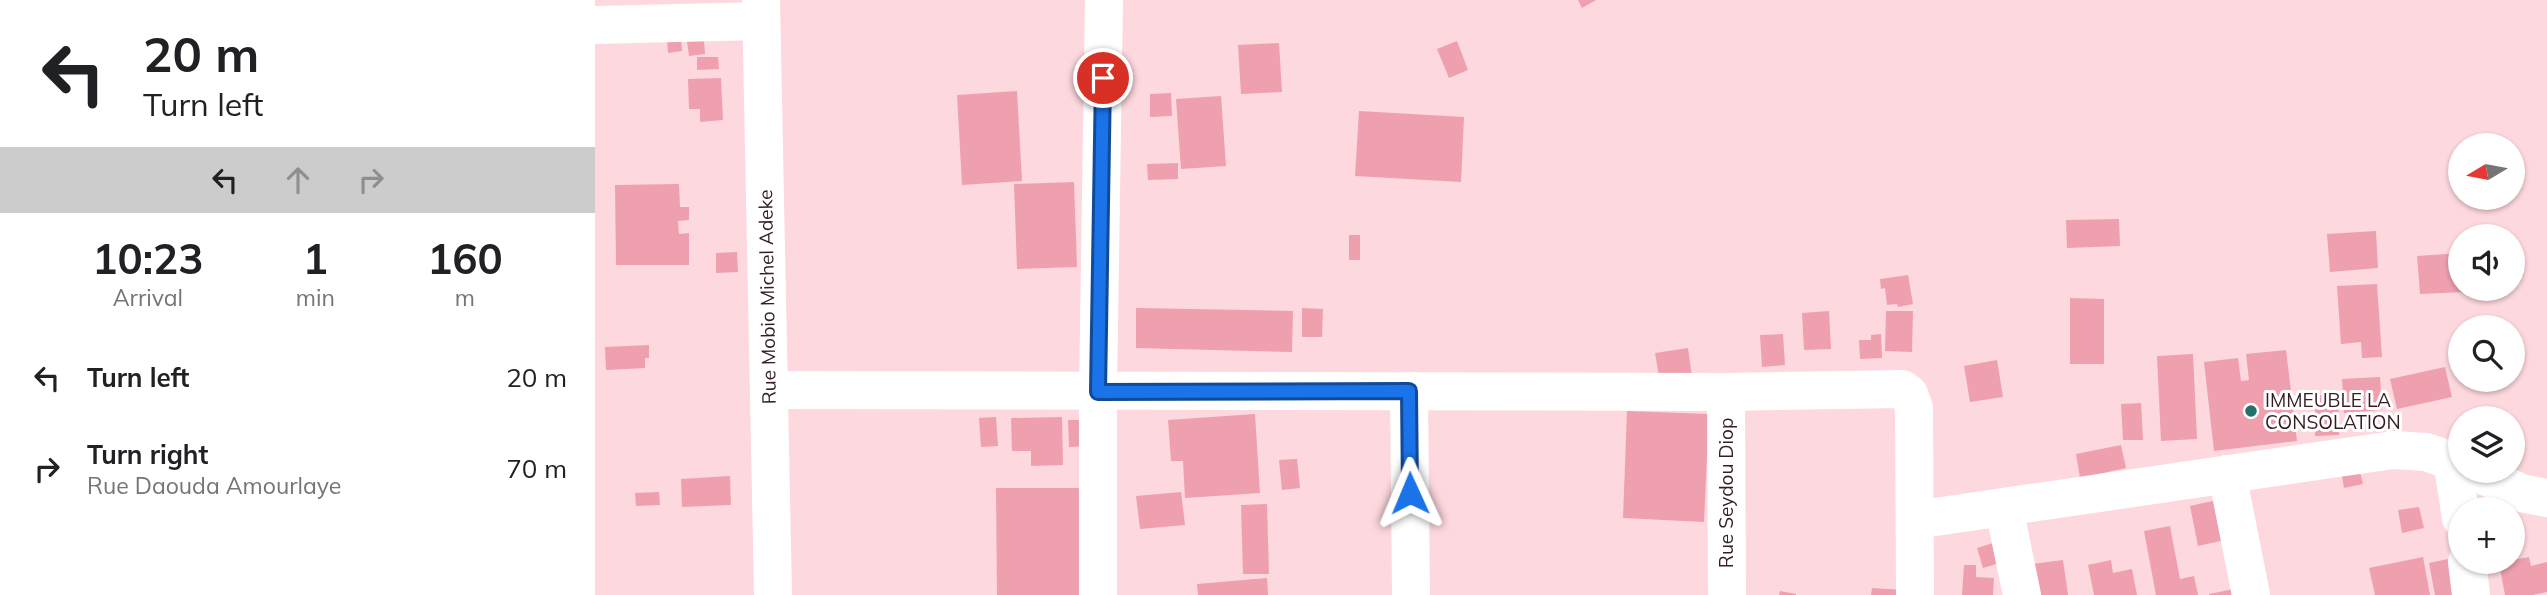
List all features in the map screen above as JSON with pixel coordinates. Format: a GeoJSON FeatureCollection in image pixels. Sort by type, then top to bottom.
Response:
{"type":"FeatureCollection","features":[{"type":"Feature","properties":{"kind":"street"},"geometry":{"type":"LineString","coordinates":[[1098,595],[1104,0]]}},
{"type":"Feature","properties":{"kind":"street"},"geometry":{"type":"LineString","coordinates":[[595,25],[761,11]]}},
{"type":"Feature","properties":{"kind":"street","name":"Rue Mobio Michel Adeke"},"geometry":{"type":"LineString","coordinates":[[761,11],[773,595]]}},
{"type":"Feature","properties":{"kind":"street"},"geometry":{"type":"LineString","coordinates":[[769,390],[1725,392],[1902,388],[1909,394],[1914,408],[1915,595]]}},
{"type":"Feature","properties":{"kind":"street"},"geometry":{"type":"LineString","coordinates":[[1409,391],[1411,595]]}},
{"type":"Feature","properties":{"kind":"street","name":"Rue Seydou Diop"},"geometry":{"type":"LineString","coordinates":[[1725,392],[1727,595]]}},
{"type":"Feature","properties":{"kind":"street"},"geometry":{"type":"LineString","coordinates":[[1915,520],[2393,450],[2426,452],[2448,460]]}},
{"type":"Feature","properties":{"kind":"street"},"geometry":{"type":"LineString","coordinates":[[2227,474],[2251,595]]}},
{"type":"Feature","properties":{"kind":"street"},"geometry":{"type":"LineString","coordinates":[[2499,483],[2521,494],[2547,498]]}},
{"type":"Feature","properties":{"kind":"street"},"geometry":{"type":"LineString","coordinates":[[2004,508],[2022,595]]}},
{"type":"Feature","properties":{"kind":"street"},"geometry":{"type":"LineString","coordinates":[[2468,574],[2471,595]]}},
{"type":"Feature","properties":{"kind":"building"},"geometry":{"type":"Polygon","coordinates":[[[1578,0],[1596,0],[1582,8],[1578,0]]]}},
{"type":"Feature","properties":{"kind":"building"},"geometry":{"type":"Polygon","coordinates":[[[681,37],[682,51],[668,53],[667,38],[681,37]]]}},
{"type":"Feature","properties":{"kind":"building"},"geometry":{"type":"Polygon","coordinates":[[[704,40],[705,54],[689,56],[687,41],[704,40]]]}},
{"type":"Feature","properties":{"kind":"building"},"geometry":{"type":"Polygon","coordinates":[[[1457,41],[1468,70],[1449,78],[1437,49],[1457,41]]]}},
{"type":"Feature","properties":{"kind":"building"},"geometry":{"type":"Polygon","coordinates":[[[1279,43],[1282,92],[1241,94],[1238,45],[1279,43]]]}},
{"type":"Feature","properties":{"kind":"building"},"geometry":{"type":"Polygon","coordinates":[[[697,57],[718,57],[719,69],[697,70],[697,57]]]}},
{"type":"Feature","properties":{"kind":"building"},"geometry":{"type":"Polygon","coordinates":[[[721,78],[723,120],[700,122],[700,109],[689,109],[688,79],[721,78]]]}},
{"type":"Feature","properties":{"kind":"building"},"geometry":{"type":"Polygon","coordinates":[[[1017,91],[1022,181],[962,185],[957,95],[1017,91]]]}},
{"type":"Feature","properties":{"kind":"building"},"geometry":{"type":"Polygon","coordinates":[[[1171,93],[1172,116],[1150,117],[1150,94],[1171,93]]]}},
{"type":"Feature","properties":{"kind":"building"},"geometry":{"type":"Polygon","coordinates":[[[1221,96],[1226,166],[1181,169],[1176,99],[1221,96]]]}},
{"type":"Feature","properties":{"kind":"building"},"geometry":{"type":"Polygon","coordinates":[[[1359,111],[1464,117],[1461,182],[1355,176],[1359,111]]]}},
{"type":"Feature","properties":{"kind":"building"},"geometry":{"type":"Polygon","coordinates":[[[1178,163],[1178,179],[1148,180],[1147,164],[1178,163]]]}},
{"type":"Feature","properties":{"kind":"building"},"geometry":{"type":"Polygon","coordinates":[[[1074,182],[1077,267],[1017,269],[1014,184],[1074,182]]]}},
{"type":"Feature","properties":{"kind":"building"},"geometry":{"type":"Polygon","coordinates":[[[679,184],[680,207],[689,207],[689,220],[678,221],[679,234],[689,233],[689,265],[616,265],[615,185],[679,184]]]}},
{"type":"Feature","properties":{"kind":"building"},"geometry":{"type":"Polygon","coordinates":[[[2119,219],[2120,246],[2067,248],[2066,220],[2119,219]]]}},
{"type":"Feature","properties":{"kind":"building"},"geometry":{"type":"Polygon","coordinates":[[[2376,231],[2378,268],[2330,272],[2327,234],[2376,231]]]}},
{"type":"Feature","properties":{"kind":"building"},"geometry":{"type":"Polygon","coordinates":[[[1349,235],[1360,235],[1360,260],[1349,260],[1349,235]]]}},
{"type":"Feature","properties":{"kind":"building"},"geometry":{"type":"Polygon","coordinates":[[[737,252],[738,272],[716,273],[716,253],[737,252]]]}},
{"type":"Feature","properties":{"kind":"building"},"geometry":{"type":"Polygon","coordinates":[[[2448,254],[2448,293],[2420,294],[2417,256],[2448,254]]]}},
{"type":"Feature","properties":{"kind":"building"},"geometry":{"type":"Polygon","coordinates":[[[1908,275],[1913,304],[1898,307],[1897,304],[1887,305],[1885,288],[1881,289],[1880,279],[1908,275]]]}},
{"type":"Feature","properties":{"kind":"building"},"geometry":{"type":"Polygon","coordinates":[[[2377,284],[2382,357],[2362,358],[2361,342],[2341,344],[2337,286],[2377,284]]]}},
{"type":"Feature","properties":{"kind":"building"},"geometry":{"type":"Polygon","coordinates":[[[2070,298],[2104,299],[2104,364],[2070,364],[2070,298]]]}},
{"type":"Feature","properties":{"kind":"building"},"geometry":{"type":"Polygon","coordinates":[[[1136,308],[1293,311],[1292,352],[1136,348],[1136,308]]]}},
{"type":"Feature","properties":{"kind":"building"},"geometry":{"type":"Polygon","coordinates":[[[1302,308],[1323,309],[1322,337],[1302,337],[1302,308]]]}},
{"type":"Feature","properties":{"kind":"building"},"geometry":{"type":"Polygon","coordinates":[[[1829,311],[1831,349],[1804,350],[1802,313],[1829,311]]]}},
{"type":"Feature","properties":{"kind":"building"},"geometry":{"type":"Polygon","coordinates":[[[1886,311],[1913,311],[1912,352],[1885,351],[1886,311]]]}},
{"type":"Feature","properties":{"kind":"building"},"geometry":{"type":"Polygon","coordinates":[[[1783,334],[1785,365],[1762,367],[1760,335],[1783,334]]]}},
{"type":"Feature","properties":{"kind":"building"},"geometry":{"type":"Polygon","coordinates":[[[1881,334],[1882,358],[1860,359],[1859,340],[1871,340],[1871,335],[1881,334]]]}},
{"type":"Feature","properties":{"kind":"building"},"geometry":{"type":"Polygon","coordinates":[[[649,345],[649,358],[645,358],[645,368],[606,370],[605,347],[649,345]]]}},
{"type":"Feature","properties":{"kind":"building"},"geometry":{"type":"Polygon","coordinates":[[[1688,348],[1692,377],[1660,382],[1655,353],[1688,348]]]}},
{"type":"Feature","properties":{"kind":"building","name":"IMMEUBLE LA CONSOLATION"},"geometry":{"type":"Polygon","coordinates":[[[2286,350],[2297,441],[2214,451],[2204,362],[2238,358],[2241,381],[2249,380],[2246,354],[2286,350]]]}},
{"type":"Feature","properties":{"kind":"building"},"geometry":{"type":"Polygon","coordinates":[[[2193,354],[2197,439],[2161,441],[2157,356],[2193,354]]]}},
{"type":"Feature","properties":{"kind":"building"},"geometry":{"type":"Polygon","coordinates":[[[1997,360],[2003,397],[1970,402],[1964,366],[1997,360]]]}},
{"type":"Feature","properties":{"kind":"building"},"geometry":{"type":"Polygon","coordinates":[[[2445,367],[2448,392],[2451,392],[2452,397],[2397,409],[2390,379],[2445,367]]]}},
{"type":"Feature","properties":{"kind":"building"},"geometry":{"type":"Polygon","coordinates":[[[2380,377],[2382,410],[2344,413],[2342,379],[2380,377]]]}},
{"type":"Feature","properties":{"kind":"building"},"geometry":{"type":"Polygon","coordinates":[[[2315,395],[2338,395],[2339,435],[2315,436],[2315,395]]]}},
{"type":"Feature","properties":{"kind":"building"},"geometry":{"type":"Polygon","coordinates":[[[2141,403],[2143,440],[2123,440],[2121,404],[2141,403]]]}},
{"type":"Feature","properties":{"kind":"building"},"geometry":{"type":"Polygon","coordinates":[[[1627,411],[1709,414],[1704,522],[1623,518],[1627,411]]]}},
{"type":"Feature","properties":{"kind":"building"},"geometry":{"type":"Polygon","coordinates":[[[1255,414],[1260,493],[1185,498],[1183,461],[1171,461],[1168,420],[1255,414]]]}},
{"type":"Feature","properties":{"kind":"building"},"geometry":{"type":"Polygon","coordinates":[[[996,417],[998,446],[981,447],[979,418],[996,417]]]}},
{"type":"Feature","properties":{"kind":"building"},"geometry":{"type":"Polygon","coordinates":[[[1062,417],[1063,465],[1031,466],[1031,451],[1012,451],[1011,418],[1062,417]]]}},
{"type":"Feature","properties":{"kind":"building"},"geometry":{"type":"Polygon","coordinates":[[[1068,420],[1087,420],[1088,446],[1069,447],[1068,420]]]}},
{"type":"Feature","properties":{"kind":"building"},"geometry":{"type":"Polygon","coordinates":[[[2121,445],[2126,468],[2080,478],[2076,454],[2121,445]]]}},
{"type":"Feature","properties":{"kind":"building"},"geometry":{"type":"Polygon","coordinates":[[[1297,459],[1300,488],[1282,490],[1279,460],[1297,459]]]}},
{"type":"Feature","properties":{"kind":"building"},"geometry":{"type":"Polygon","coordinates":[[[2359,468],[2363,484],[2344,488],[2341,471],[2359,468]]]}},
{"type":"Feature","properties":{"kind":"building"},"geometry":{"type":"Polygon","coordinates":[[[730,476],[731,505],[682,507],[681,479],[730,476]]]}},
{"type":"Feature","properties":{"kind":"building"},"geometry":{"type":"Polygon","coordinates":[[[996,488],[1087,488],[1089,595],[997,595],[996,488]]]}},
{"type":"Feature","properties":{"kind":"building"},"geometry":{"type":"Polygon","coordinates":[[[659,492],[660,505],[636,506],[635,493],[659,492]]]}},
{"type":"Feature","properties":{"kind":"building"},"geometry":{"type":"Polygon","coordinates":[[[1181,492],[1185,525],[1140,529],[1136,496],[1181,492]]]}},
{"type":"Feature","properties":{"kind":"building"},"geometry":{"type":"Polygon","coordinates":[[[2226,498],[2234,538],[2198,546],[2190,506],[2226,498]]]}},
{"type":"Feature","properties":{"kind":"building"},"geometry":{"type":"Polygon","coordinates":[[[1267,504],[1269,574],[1243,574],[1241,505],[1267,504]]]}},
{"type":"Feature","properties":{"kind":"building"},"geometry":{"type":"Polygon","coordinates":[[[2419,507],[2424,528],[2402,533],[2398,510],[2419,507]]]}},
{"type":"Feature","properties":{"kind":"building"},"geometry":{"type":"Polygon","coordinates":[[[2170,526],[2180,579],[2194,576],[2198,595],[2156,595],[2144,531],[2170,526]]]}},
{"type":"Feature","properties":{"kind":"building"},"geometry":{"type":"Polygon","coordinates":[[[2000,541],[2006,561],[1983,568],[1977,548],[2000,541]]]}},
{"type":"Feature","properties":{"kind":"building"},"geometry":{"type":"Polygon","coordinates":[[[2423,557],[2430,595],[2375,595],[2369,568],[2423,557]]]}},
{"type":"Feature","properties":{"kind":"building"},"geometry":{"type":"Polygon","coordinates":[[[2529,557],[2531,566],[2547,562],[2547,592],[2505,595],[2501,574],[2525,574],[2525,558],[2529,557]]]}},
{"type":"Feature","properties":{"kind":"building"},"geometry":{"type":"Polygon","coordinates":[[[2448,559],[2448,574],[2451,574],[2455,595],[2435,595],[2429,563],[2448,559]]]}},
{"type":"Feature","properties":{"kind":"building"},"geometry":{"type":"Polygon","coordinates":[[[2063,560],[2068,595],[2037,595],[2032,564],[2063,560]]]}},
{"type":"Feature","properties":{"kind":"building"},"geometry":{"type":"Polygon","coordinates":[[[2111,560],[2113,573],[2132,569],[2137,595],[2094,595],[2088,565],[2111,560]]]}},
{"type":"Feature","properties":{"kind":"building"},"geometry":{"type":"Polygon","coordinates":[[[1964,565],[1976,565],[1976,577],[1994,578],[1993,595],[1962,595],[1964,565]]]}},
{"type":"Feature","properties":{"kind":"building"},"geometry":{"type":"Polygon","coordinates":[[[1267,578],[1268,595],[1198,595],[1197,584],[1267,578]]]}},
{"type":"Feature","properties":{"kind":"building"},"geometry":{"type":"Polygon","coordinates":[[[2244,587],[2246,595],[2209,595],[2209,594],[2244,587]]]}},
{"type":"Feature","properties":{"kind":"building"},"geometry":{"type":"Polygon","coordinates":[[[1872,588],[1904,590],[1903,595],[1871,595],[1872,588]]]}},
{"type":"Feature","properties":{"kind":"building"},"geometry":{"type":"Polygon","coordinates":[[[1780,591],[1796,594],[1796,595],[1779,595],[1780,591]]]}},
{"type":"Feature","properties":{"kind":"place","name":"IMMEUBLE LA CONSOLATION"},"geometry":{"type":"Point","coordinates":[2251,411]}},
{"type":"Feature","properties":{"kind":"route"},"geometry":{"type":"LineString","coordinates":[[1103,78],[1098,392],[1409,391],[1410,493]]}}]}
